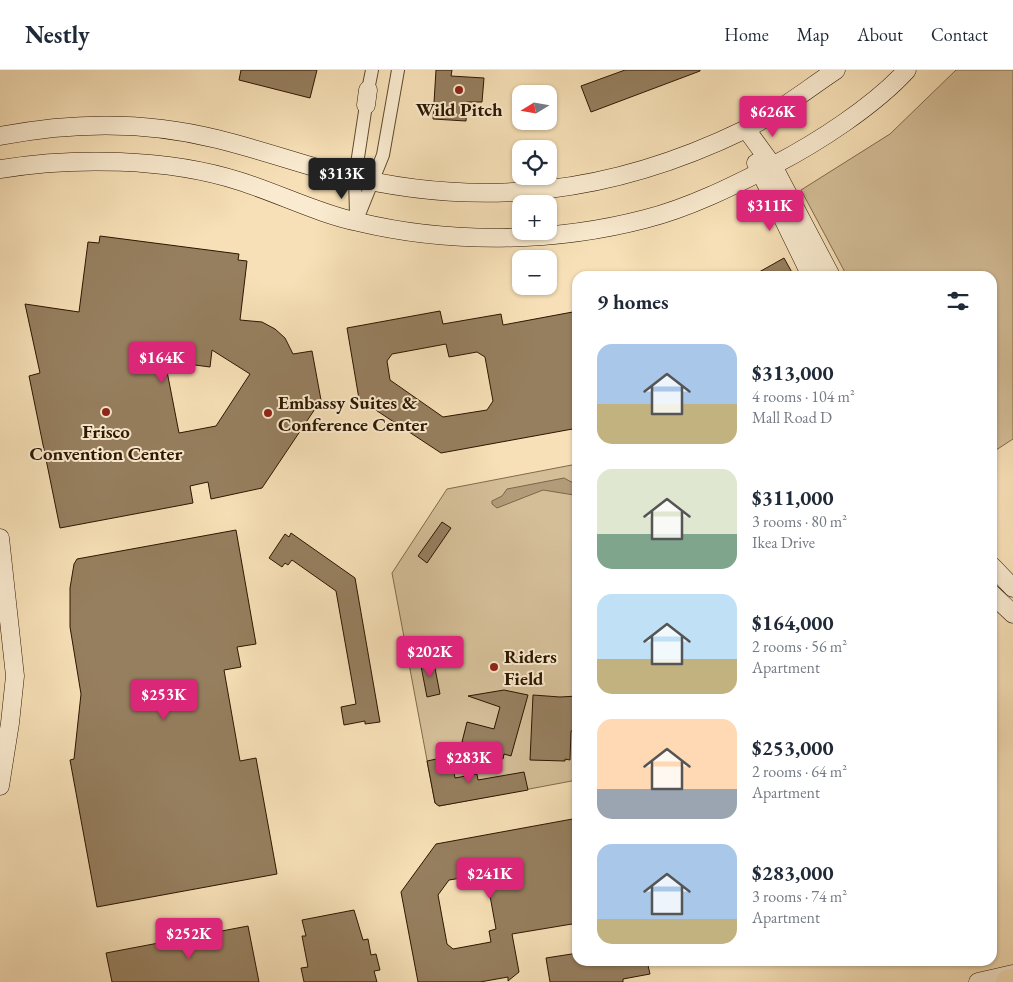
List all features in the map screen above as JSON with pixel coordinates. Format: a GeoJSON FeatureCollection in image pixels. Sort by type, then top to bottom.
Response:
{"type":"FeatureCollection","features":[{"type":"Feature","properties":{"kind":"highway"},"geometry":{"type":"LineString","coordinates":[[1008,982],[1013,981]]}},
{"type":"Feature","properties":{"kind":"main road"},"geometry":{"type":"LineString","coordinates":[[0,136],[38,129],[74,126],[117,125],[151,128],[215,138],[364,178],[421,188],[463,193],[540,190],[612,179],[670,162],[746,129],[836,70]]}},
{"type":"Feature","properties":{"kind":"main road"},"geometry":{"type":"LineString","coordinates":[[0,170],[58,161],[170,167],[237,180],[356,222],[470,237],[539,237],[592,231],[647,219],[705,198],[800,152],[850,119],[906,70]]}},
{"type":"Feature","properties":{"kind":"main road"},"geometry":{"type":"LineString","coordinates":[[746,129],[766,169],[809,271]]}},
{"type":"Feature","properties":{"kind":"main road"},"geometry":{"type":"LineString","coordinates":[[766,169],[828,271]]}},
{"type":"Feature","properties":{"kind":"main road"},"geometry":{"type":"LineString","coordinates":[[0,538],[14,676],[10,723],[0,786]]}},
{"type":"Feature","properties":{"kind":"main road"},"geometry":{"type":"LineString","coordinates":[[997,571],[1013,588]]}},
{"type":"Feature","properties":{"kind":"main road"},"geometry":{"type":"LineString","coordinates":[[997,599],[1013,614]]}},
{"type":"Feature","properties":{"kind":"main road"},"geometry":{"type":"LineString","coordinates":[[978,982],[1013,974]]}},
{"type":"Feature","properties":{"kind":"street"},"geometry":{"type":"LineString","coordinates":[[356,222],[364,178],[367,97],[372,70]]}},
{"type":"Feature","properties":{"kind":"street"},"geometry":{"type":"LineString","coordinates":[[364,178],[383,155],[398,70]]}},
{"type":"Feature","properties":{"kind":"shaded area"},"geometry":{"type":"Polygon","coordinates":[[[956,70],[1013,70],[1013,439],[997,449],[997,271],[844,271],[801,190],[890,134],[956,70]]]}},
{"type":"Feature","properties":{"kind":"shaded area","name":"Riders Field"},"geometry":{"type":"Polygon","coordinates":[[[572,465],[572,781],[439,806],[435,803],[392,573],[447,489],[572,465]]]}},
{"type":"Feature","properties":{"kind":"shaded area"},"geometry":{"type":"Polygon","coordinates":[[[564,478],[572,482],[572,495],[543,490],[497,508],[492,504],[492,501],[502,496],[507,489],[564,478]]]}},
{"type":"Feature","properties":{"kind":"building"},"geometry":{"type":"Polygon","coordinates":[[[241,70],[317,70],[310,98],[239,80],[241,70]]]}},
{"type":"Feature","properties":{"kind":"building","name":"Wild Pitch"},"geometry":{"type":"Polygon","coordinates":[[[436,70],[452,70],[451,76],[484,78],[482,102],[467,102],[466,121],[433,119],[436,70]]]}},
{"type":"Feature","properties":{"kind":"building"},"geometry":{"type":"Polygon","coordinates":[[[625,70],[700,71],[591,112],[581,86],[625,70]]]}},
{"type":"Feature","properties":{"kind":"building"},"geometry":{"type":"Polygon","coordinates":[[[100,236],[239,254],[238,260],[247,261],[240,320],[262,322],[275,329],[285,338],[293,354],[312,351],[321,400],[262,488],[211,499],[208,482],[190,486],[193,503],[60,528],[29,376],[40,373],[25,304],[79,312],[88,242],[99,243],[100,236]],[[212,350],[210,367],[165,361],[179,433],[216,426],[250,374],[212,350]]]}},
{"type":"Feature","properties":{"kind":"building"},"geometry":{"type":"Polygon","coordinates":[[[784,258],[791,271],[761,271],[784,258]]]}},
{"type":"Feature","properties":{"kind":"building"},"geometry":{"type":"Polygon","coordinates":[[[440,311],[443,324],[501,314],[503,325],[572,312],[572,429],[441,453],[359,399],[347,328],[440,311]],[[446,344],[392,354],[387,361],[390,380],[443,417],[487,410],[493,401],[485,357],[477,352],[449,357],[446,344]]]}},
{"type":"Feature","properties":{"kind":"building"},"geometry":{"type":"Polygon","coordinates":[[[442,522],[451,528],[427,563],[418,556],[442,522]]]}},
{"type":"Feature","properties":{"kind":"building"},"geometry":{"type":"Polygon","coordinates":[[[236,530],[256,644],[237,647],[241,667],[224,670],[240,761],[256,758],[277,874],[97,907],[70,760],[74,759],[81,694],[70,627],[70,588],[74,564],[77,559],[236,530]]]}},
{"type":"Feature","properties":{"kind":"building"},"geometry":{"type":"Polygon","coordinates":[[[291,533],[355,578],[380,722],[365,724],[365,721],[344,725],[341,707],[356,704],[336,591],[292,560],[288,565],[285,563],[282,567],[269,558],[285,534],[289,537],[291,533]]]}},
{"type":"Feature","properties":{"kind":"building"},"geometry":{"type":"Polygon","coordinates":[[[433,658],[440,694],[427,697],[420,661],[433,658]]]}},
{"type":"Feature","properties":{"kind":"building"},"geometry":{"type":"Polygon","coordinates":[[[504,690],[528,695],[511,756],[504,754],[503,759],[472,749],[473,745],[462,742],[467,722],[494,729],[500,707],[468,696],[504,690]]]}},
{"type":"Feature","properties":{"kind":"building"},"geometry":{"type":"Polygon","coordinates":[[[533,695],[572,696],[570,760],[530,760],[533,695]]]}},
{"type":"Feature","properties":{"kind":"building"},"geometry":{"type":"Polygon","coordinates":[[[451,756],[455,778],[477,774],[478,780],[524,772],[528,790],[439,806],[435,803],[427,761],[451,756]]]}},
{"type":"Feature","properties":{"kind":"building"},"geometry":{"type":"Polygon","coordinates":[[[572,819],[572,924],[512,934],[519,972],[508,981],[508,977],[480,982],[418,982],[401,892],[436,844],[572,819]],[[480,875],[449,880],[438,895],[447,944],[453,949],[491,942],[489,931],[496,929],[487,879],[480,875]]]}},
{"type":"Feature","properties":{"kind":"building"},"geometry":{"type":"Polygon","coordinates":[[[354,910],[363,940],[368,939],[371,955],[376,954],[380,970],[374,971],[377,982],[304,982],[301,968],[308,967],[302,936],[306,936],[302,920],[354,910]]]}},
{"type":"Feature","properties":{"kind":"building"},"geometry":{"type":"Polygon","coordinates":[[[248,926],[259,982],[112,982],[106,953],[248,926]]]}},
{"type":"Feature","properties":{"kind":"building"},"geometry":{"type":"Polygon","coordinates":[[[572,954],[572,966],[648,966],[650,974],[623,979],[623,982],[550,982],[546,958],[572,954]]]}},
{"type":"Feature","properties":{"kind":"place","name":"Wild Pitch"},"geometry":{"type":"Point","coordinates":[459,90]}},
{"type":"Feature","properties":{"kind":"place","name":"Frisco Convention Center"},"geometry":{"type":"Point","coordinates":[106,412]}},
{"type":"Feature","properties":{"kind":"place","name":"Embassy Suites & Conference Center"},"geometry":{"type":"Point","coordinates":[268,413]}},
{"type":"Feature","properties":{"kind":"place","name":"Riders Field"},"geometry":{"type":"Point","coordinates":[494,667]}}]}
